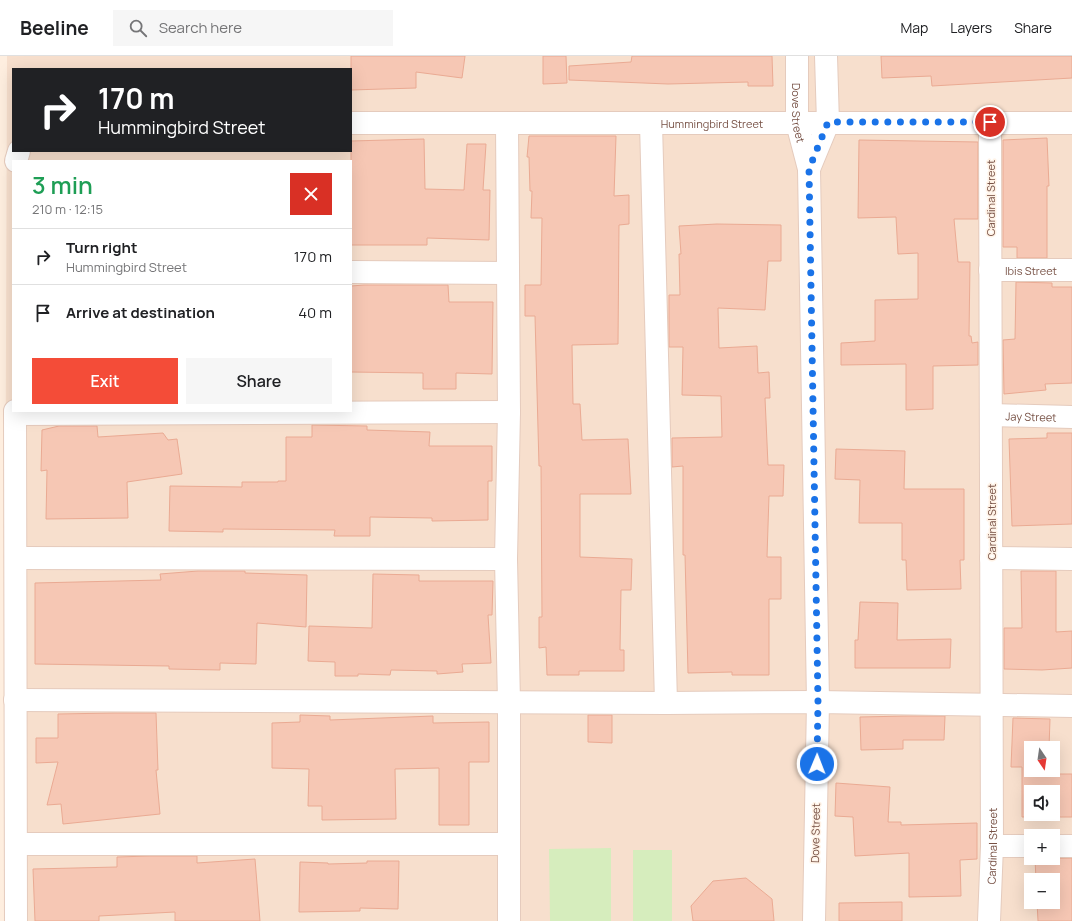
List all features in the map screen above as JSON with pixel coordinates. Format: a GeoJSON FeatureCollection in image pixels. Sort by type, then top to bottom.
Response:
{"type":"FeatureCollection","features":[{"type":"Feature","properties":{"kind":"street","name":"Dove Street"},"geometry":{"type":"LineString","coordinates":[[797,56],[797,123],[809,169],[818,702],[814,921]]}},
{"type":"Feature","properties":{"kind":"street","name":"Dove Street"},"geometry":{"type":"LineString","coordinates":[[809,169],[828,122],[826,56]]}},
{"type":"Feature","properties":{"kind":"street"},"geometry":{"type":"LineString","coordinates":[[651,122],[666,703]]}},
{"type":"Feature","properties":{"kind":"street","name":"Cardinal Street"},"geometry":{"type":"LineString","coordinates":[[989,921],[992,846],[990,122]]}},
{"type":"Feature","properties":{"kind":"street","name":"Hummingbird Street"},"geometry":{"type":"LineString","coordinates":[[352,123],[1072,123]]}},
{"type":"Feature","properties":{"kind":"street"},"geometry":{"type":"LineString","coordinates":[[506,123],[509,412],[506,559],[509,703],[509,921]]}},
{"type":"Feature","properties":{"kind":"street","name":"Ibis Street"},"geometry":{"type":"LineString","coordinates":[[990,270],[1072,270]]}},
{"type":"Feature","properties":{"kind":"street"},"geometry":{"type":"LineString","coordinates":[[352,272],[507,273]]}},
{"type":"Feature","properties":{"kind":"street"},"geometry":{"type":"LineString","coordinates":[[16,921],[15,412],[509,412]]}},
{"type":"Feature","properties":{"kind":"street","name":"Jay Street"},"geometry":{"type":"LineString","coordinates":[[991,416],[1072,417]]}},
{"type":"Feature","properties":{"kind":"street"},"geometry":{"type":"LineString","coordinates":[[16,558],[506,559]]}},
{"type":"Feature","properties":{"kind":"street"},"geometry":{"type":"LineString","coordinates":[[991,558],[1072,559]]}},
{"type":"Feature","properties":{"kind":"street"},"geometry":{"type":"LineString","coordinates":[[16,700],[509,703],[818,702],[991,706],[1072,706]]}},
{"type":"Feature","properties":{"kind":"street"},"geometry":{"type":"LineString","coordinates":[[16,844],[508,844]]}},
{"type":"Feature","properties":{"kind":"street"},"geometry":{"type":"LineString","coordinates":[[992,846],[1024,846]]}},
{"type":"Feature","properties":{"kind":"street"},"geometry":{"type":"LineString","coordinates":[[1060,846],[1072,846]]}},
{"type":"Feature","properties":{"kind":"shaded area"},"geometry":{"type":"Polygon","coordinates":[[[7,56],[1072,56],[1072,921],[4,921],[7,56]]]}},
{"type":"Feature","properties":{"kind":"green space"},"geometry":{"type":"Polygon","coordinates":[[[611,848],[611,921],[550,921],[549,849],[611,848]]]}},
{"type":"Feature","properties":{"kind":"green space"},"geometry":{"type":"Polygon","coordinates":[[[633,850],[672,850],[672,921],[633,921],[633,850]]]}},
{"type":"Feature","properties":{"kind":"building"},"geometry":{"type":"Polygon","coordinates":[[[351,56],[465,56],[462,78],[416,72],[416,88],[352,90],[351,56]]]}},
{"type":"Feature","properties":{"kind":"building"},"geometry":{"type":"Polygon","coordinates":[[[543,56],[566,56],[567,83],[543,84],[543,56]]]}},
{"type":"Feature","properties":{"kind":"building"},"geometry":{"type":"Polygon","coordinates":[[[632,56],[772,56],[773,86],[748,86],[748,82],[668,84],[569,80],[569,66],[631,62],[632,56]]]}},
{"type":"Feature","properties":{"kind":"building"},"geometry":{"type":"Polygon","coordinates":[[[881,56],[1072,56],[1072,78],[932,86],[931,76],[882,78],[881,56]]]}},
{"type":"Feature","properties":{"kind":"building"},"geometry":{"type":"Polygon","coordinates":[[[529,136],[616,136],[614,196],[629,195],[629,224],[619,225],[618,344],[572,345],[573,404],[580,404],[582,440],[628,439],[631,494],[580,494],[580,557],[632,559],[631,590],[621,590],[620,650],[624,650],[624,671],[579,671],[579,675],[547,675],[546,647],[539,648],[539,617],[542,617],[541,466],[539,466],[535,316],[525,316],[525,285],[541,285],[542,218],[531,218],[532,191],[530,191],[529,157],[527,157],[529,136]]]}},
{"type":"Feature","properties":{"kind":"building"},"geometry":{"type":"Polygon","coordinates":[[[1047,138],[1049,186],[1047,186],[1047,258],[1017,258],[1017,247],[1003,247],[1003,140],[1047,138]]]}},
{"type":"Feature","properties":{"kind":"building"},"geometry":{"type":"Polygon","coordinates":[[[424,139],[425,189],[464,190],[467,144],[486,144],[483,190],[490,190],[489,240],[427,238],[427,245],[352,245],[352,141],[424,139]]]}},
{"type":"Feature","properties":{"kind":"building"},"geometry":{"type":"Polygon","coordinates":[[[859,140],[978,142],[978,219],[954,219],[958,262],[970,262],[969,336],[971,336],[972,343],[978,342],[978,365],[933,366],[933,409],[906,410],[906,364],[841,365],[841,343],[875,341],[875,300],[918,299],[918,253],[898,254],[896,217],[858,218],[859,140]]]}},
{"type":"Feature","properties":{"kind":"building"},"geometry":{"type":"Polygon","coordinates":[[[717,224],[781,225],[781,261],[768,261],[765,310],[718,308],[719,348],[757,346],[758,373],[769,372],[770,398],[765,398],[768,465],[784,465],[783,496],[769,496],[767,557],[781,557],[781,599],[769,599],[769,675],[732,675],[732,672],[688,673],[685,555],[683,555],[683,466],[672,467],[672,438],[722,437],[721,396],[682,395],[683,347],[669,347],[669,295],[680,295],[679,254],[681,254],[679,226],[717,224]]]}},
{"type":"Feature","properties":{"kind":"building"},"geometry":{"type":"Polygon","coordinates":[[[1016,282],[1052,283],[1052,287],[1072,287],[1072,383],[1045,384],[1046,390],[1004,394],[1003,340],[1015,339],[1016,282]]]}},
{"type":"Feature","properties":{"kind":"building"},"geometry":{"type":"Polygon","coordinates":[[[448,285],[449,302],[493,302],[492,374],[456,373],[456,389],[423,389],[423,373],[352,372],[352,286],[448,285]]]}},
{"type":"Feature","properties":{"kind":"building"},"geometry":{"type":"Polygon","coordinates":[[[312,425],[367,426],[367,430],[430,432],[429,446],[492,446],[492,481],[488,481],[488,520],[432,521],[432,518],[370,517],[370,536],[334,536],[335,530],[223,529],[223,532],[169,531],[170,486],[242,487],[242,482],[286,481],[286,437],[312,437],[312,425]]]}},
{"type":"Feature","properties":{"kind":"building"},"geometry":{"type":"Polygon","coordinates":[[[59,426],[97,426],[98,437],[163,433],[168,440],[177,439],[182,474],[127,482],[128,518],[46,519],[47,470],[41,471],[42,430],[59,426]]]}},
{"type":"Feature","properties":{"kind":"building"},"geometry":{"type":"Polygon","coordinates":[[[1047,433],[1072,433],[1072,524],[1012,526],[1009,439],[1047,438],[1047,433]]]}},
{"type":"Feature","properties":{"kind":"building"},"geometry":{"type":"Polygon","coordinates":[[[836,449],[905,451],[904,489],[964,489],[964,560],[960,560],[961,589],[907,590],[906,560],[902,560],[902,523],[859,523],[860,480],[835,479],[836,449]]]}},
{"type":"Feature","properties":{"kind":"building"},"geometry":{"type":"Polygon","coordinates":[[[198,571],[245,571],[245,573],[307,575],[306,627],[257,623],[256,664],[220,663],[220,670],[169,669],[169,666],[35,664],[35,583],[161,580],[160,574],[198,571]]]}},
{"type":"Feature","properties":{"kind":"building"},"geometry":{"type":"Polygon","coordinates":[[[1021,571],[1056,571],[1056,632],[1072,631],[1072,668],[1042,670],[1004,669],[1004,628],[1022,628],[1021,571]]]}},
{"type":"Feature","properties":{"kind":"building"},"geometry":{"type":"Polygon","coordinates":[[[373,574],[419,575],[419,581],[493,581],[492,615],[488,615],[491,663],[462,664],[463,672],[437,674],[437,671],[391,670],[390,675],[358,674],[358,676],[335,676],[335,662],[308,661],[309,626],[372,628],[373,574]]]}},
{"type":"Feature","properties":{"kind":"building"},"geometry":{"type":"Polygon","coordinates":[[[860,602],[898,603],[897,640],[951,639],[950,668],[855,668],[855,640],[858,640],[860,602]]]}},
{"type":"Feature","properties":{"kind":"building"},"geometry":{"type":"Polygon","coordinates":[[[156,713],[158,770],[156,770],[160,814],[63,824],[61,804],[47,805],[58,762],[36,763],[36,738],[58,738],[58,714],[156,713]]]}},
{"type":"Feature","properties":{"kind":"building"},"geometry":{"type":"Polygon","coordinates":[[[300,715],[330,716],[330,720],[433,716],[433,723],[489,722],[489,762],[469,762],[469,825],[439,825],[439,768],[395,769],[396,819],[322,820],[322,806],[308,806],[309,769],[272,768],[272,723],[300,722],[300,715]]]}},
{"type":"Feature","properties":{"kind":"building"},"geometry":{"type":"Polygon","coordinates":[[[588,715],[612,715],[612,743],[588,742],[588,715]]]}},
{"type":"Feature","properties":{"kind":"building"},"geometry":{"type":"Polygon","coordinates":[[[945,716],[944,740],[903,740],[903,749],[861,750],[860,717],[945,716]]]}},
{"type":"Feature","properties":{"kind":"building"},"geometry":{"type":"Polygon","coordinates":[[[1013,718],[1050,719],[1049,741],[1024,741],[1024,777],[1060,777],[1060,774],[1072,774],[1072,817],[1060,817],[1060,785],[1024,785],[1024,817],[1022,817],[1022,767],[1011,767],[1013,718]]]}},
{"type":"Feature","properties":{"kind":"building"},"geometry":{"type":"Polygon","coordinates":[[[836,783],[890,787],[888,822],[901,822],[901,825],[977,823],[977,859],[960,860],[961,896],[909,897],[909,853],[855,856],[853,817],[835,816],[836,783]]]}},
{"type":"Feature","properties":{"kind":"building"},"geometry":{"type":"Polygon","coordinates":[[[197,856],[197,863],[255,859],[260,921],[175,921],[175,912],[99,916],[99,921],[35,921],[33,869],[117,867],[117,857],[197,856]]]}},
{"type":"Feature","properties":{"kind":"building"},"geometry":{"type":"Polygon","coordinates":[[[1060,858],[1072,858],[1072,921],[1038,921],[1037,909],[1060,909],[1060,873],[1036,873],[1035,865],[1060,865],[1060,858]]]}},
{"type":"Feature","properties":{"kind":"building"},"geometry":{"type":"Polygon","coordinates":[[[367,861],[399,861],[398,909],[360,908],[360,911],[299,912],[300,862],[328,864],[367,863],[367,861]]]}},
{"type":"Feature","properties":{"kind":"building"},"geometry":{"type":"Polygon","coordinates":[[[746,878],[772,899],[774,921],[693,921],[691,906],[713,881],[746,878]]]}},
{"type":"Feature","properties":{"kind":"building"},"geometry":{"type":"Polygon","coordinates":[[[902,902],[902,921],[839,921],[839,903],[902,902]]]}},
{"type":"Feature","properties":{"kind":"route"},"geometry":{"type":"LineString","coordinates":[[817,764],[818,702],[809,169],[828,122],[990,122]]}}]}
